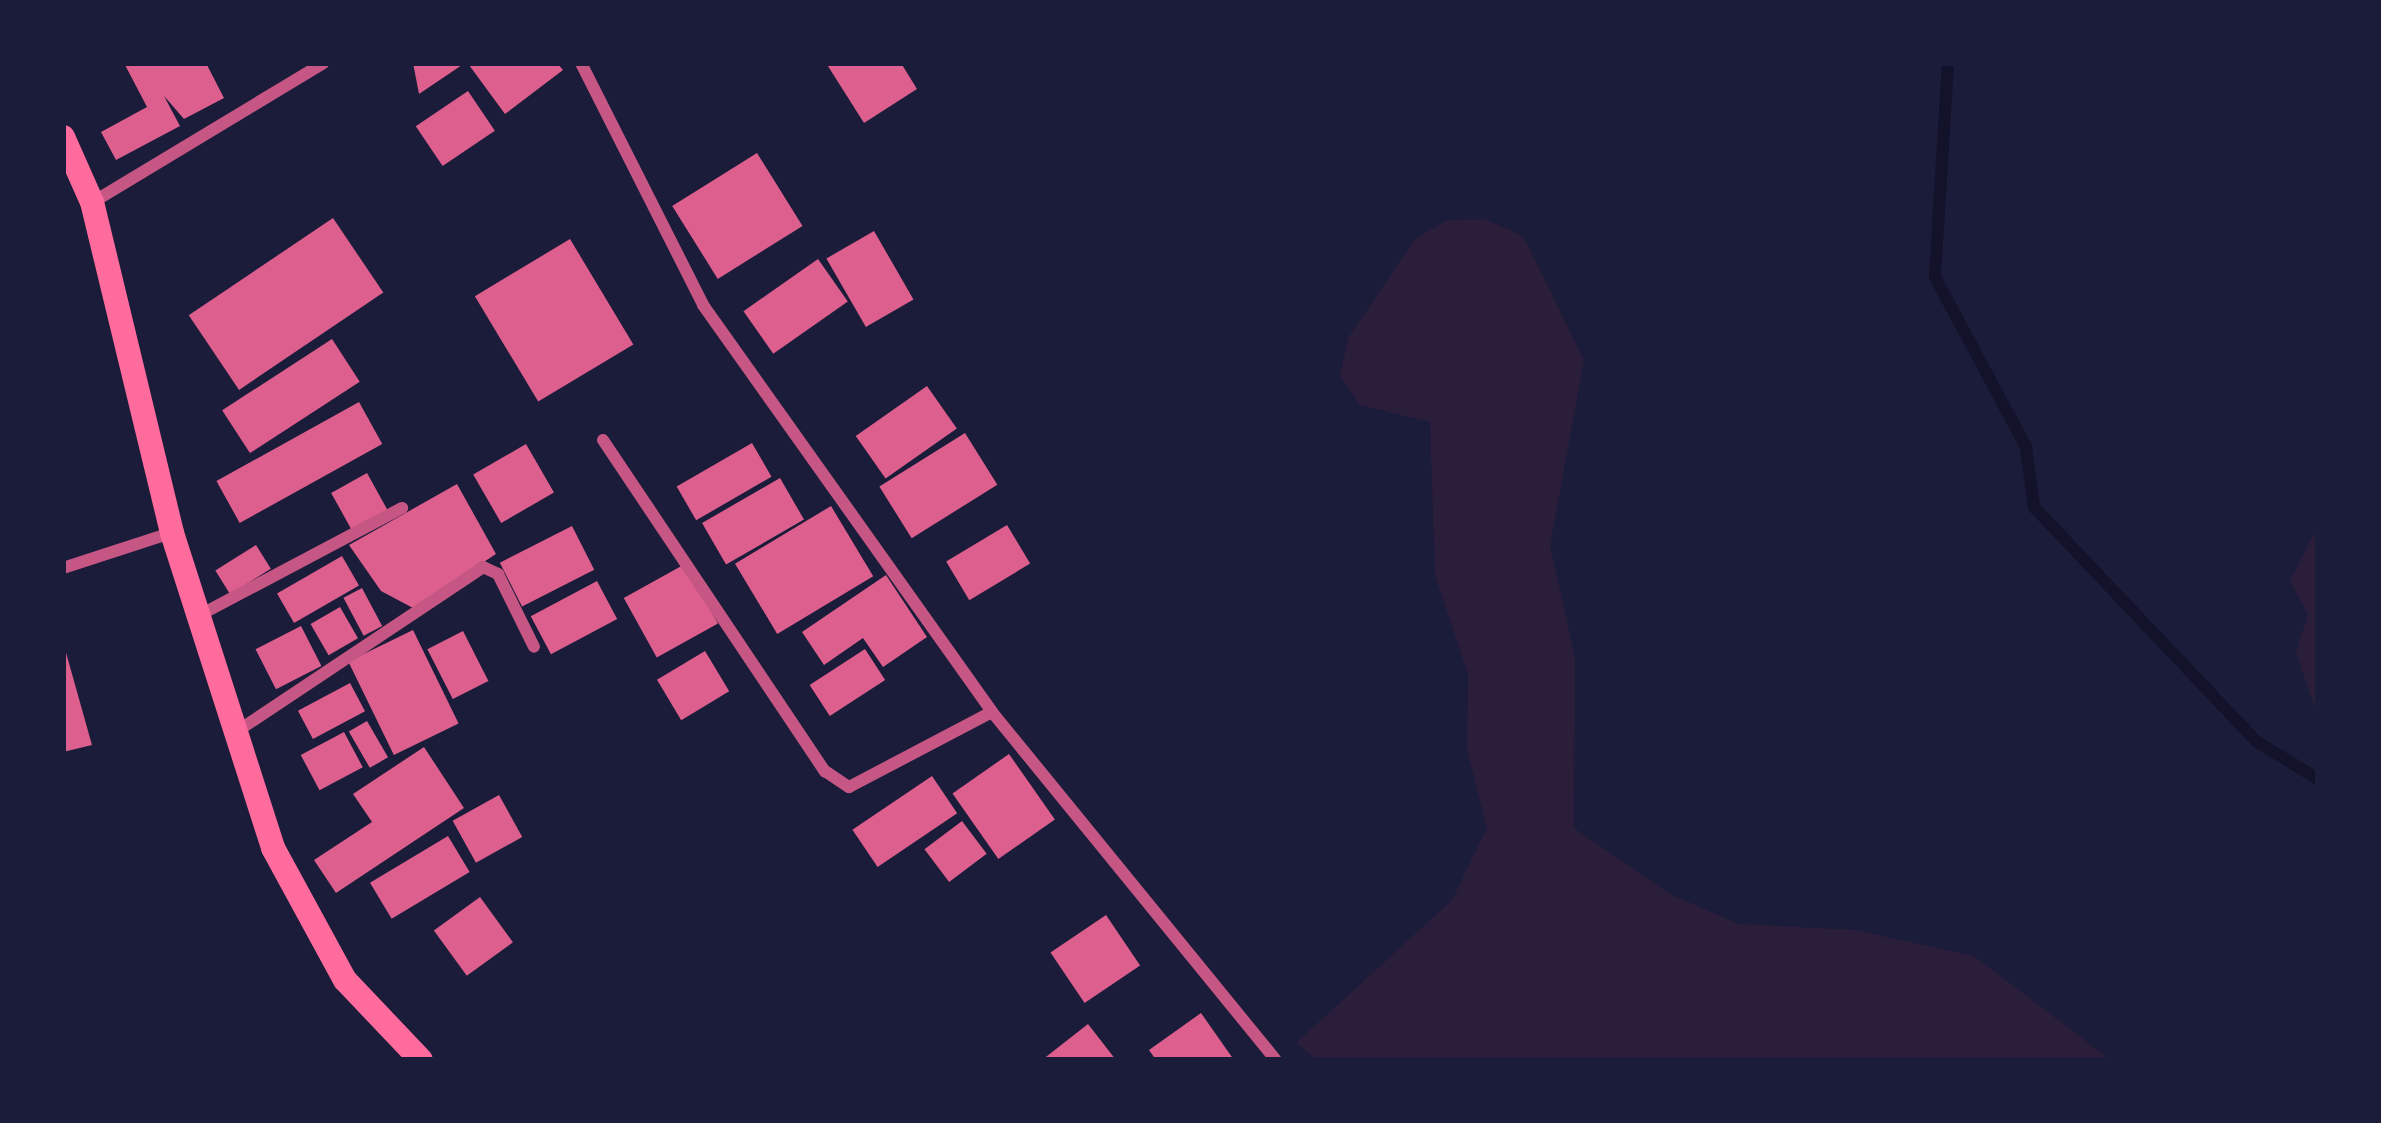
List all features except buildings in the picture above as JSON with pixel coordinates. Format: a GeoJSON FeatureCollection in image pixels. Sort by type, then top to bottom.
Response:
{"type":"FeatureCollection","features":[{"type":"Feature","properties":{"kind":"main road"},"geometry":{"type":"LineString","coordinates":[[63,137],[92,202],[172,532],[273,848],[345,980],[421,1060]]}},
{"type":"Feature","properties":{"kind":"street"},"geometry":{"type":"LineString","coordinates":[[92,202],[323,63]]}},
{"type":"Feature","properties":{"kind":"street"},"geometry":{"type":"LineString","coordinates":[[581,63],[703,304],[992,712],[1065,794],[1276,1060]]}},
{"type":"Feature","properties":{"kind":"street"},"geometry":{"type":"LineString","coordinates":[[603,440],[825,771],[849,787],[992,712]]}},
{"type":"Feature","properties":{"kind":"street"},"geometry":{"type":"LineString","coordinates":[[197,617],[401,508]]}},
{"type":"Feature","properties":{"kind":"street"},"geometry":{"type":"LineString","coordinates":[[63,568],[172,532]]}},
{"type":"Feature","properties":{"kind":"street"},"geometry":{"type":"LineString","coordinates":[[235,733],[483,567],[498,574],[534,647]]}},
{"type":"Feature","properties":{"kind":"shaded area"},"geometry":{"type":"Polygon","coordinates":[[[1485,219],[1523,236],[1584,360],[1550,546],[1575,657],[1574,828],[1670,894],[1739,924],[1855,930],[1974,956],[2111,1060],[1317,1060],[1296,1043],[1452,900],[1487,828],[1467,749],[1468,674],[1435,575],[1430,422],[1360,405],[1340,376],[1348,338],[1415,239],[1447,220],[1485,219]]]}},
{"type":"Feature","properties":{"kind":"shaded area"},"geometry":{"type":"Polygon","coordinates":[[[2318,525],[2318,717],[2296,652],[2308,615],[2290,581],[2318,525]]]}},
{"type":"Feature","properties":{"kind":"waterway"},"geometry":{"type":"LineString","coordinates":[[1948,63],[1935,277],[2026,447],[2034,507],[2257,742],[2318,779]]}}]}
